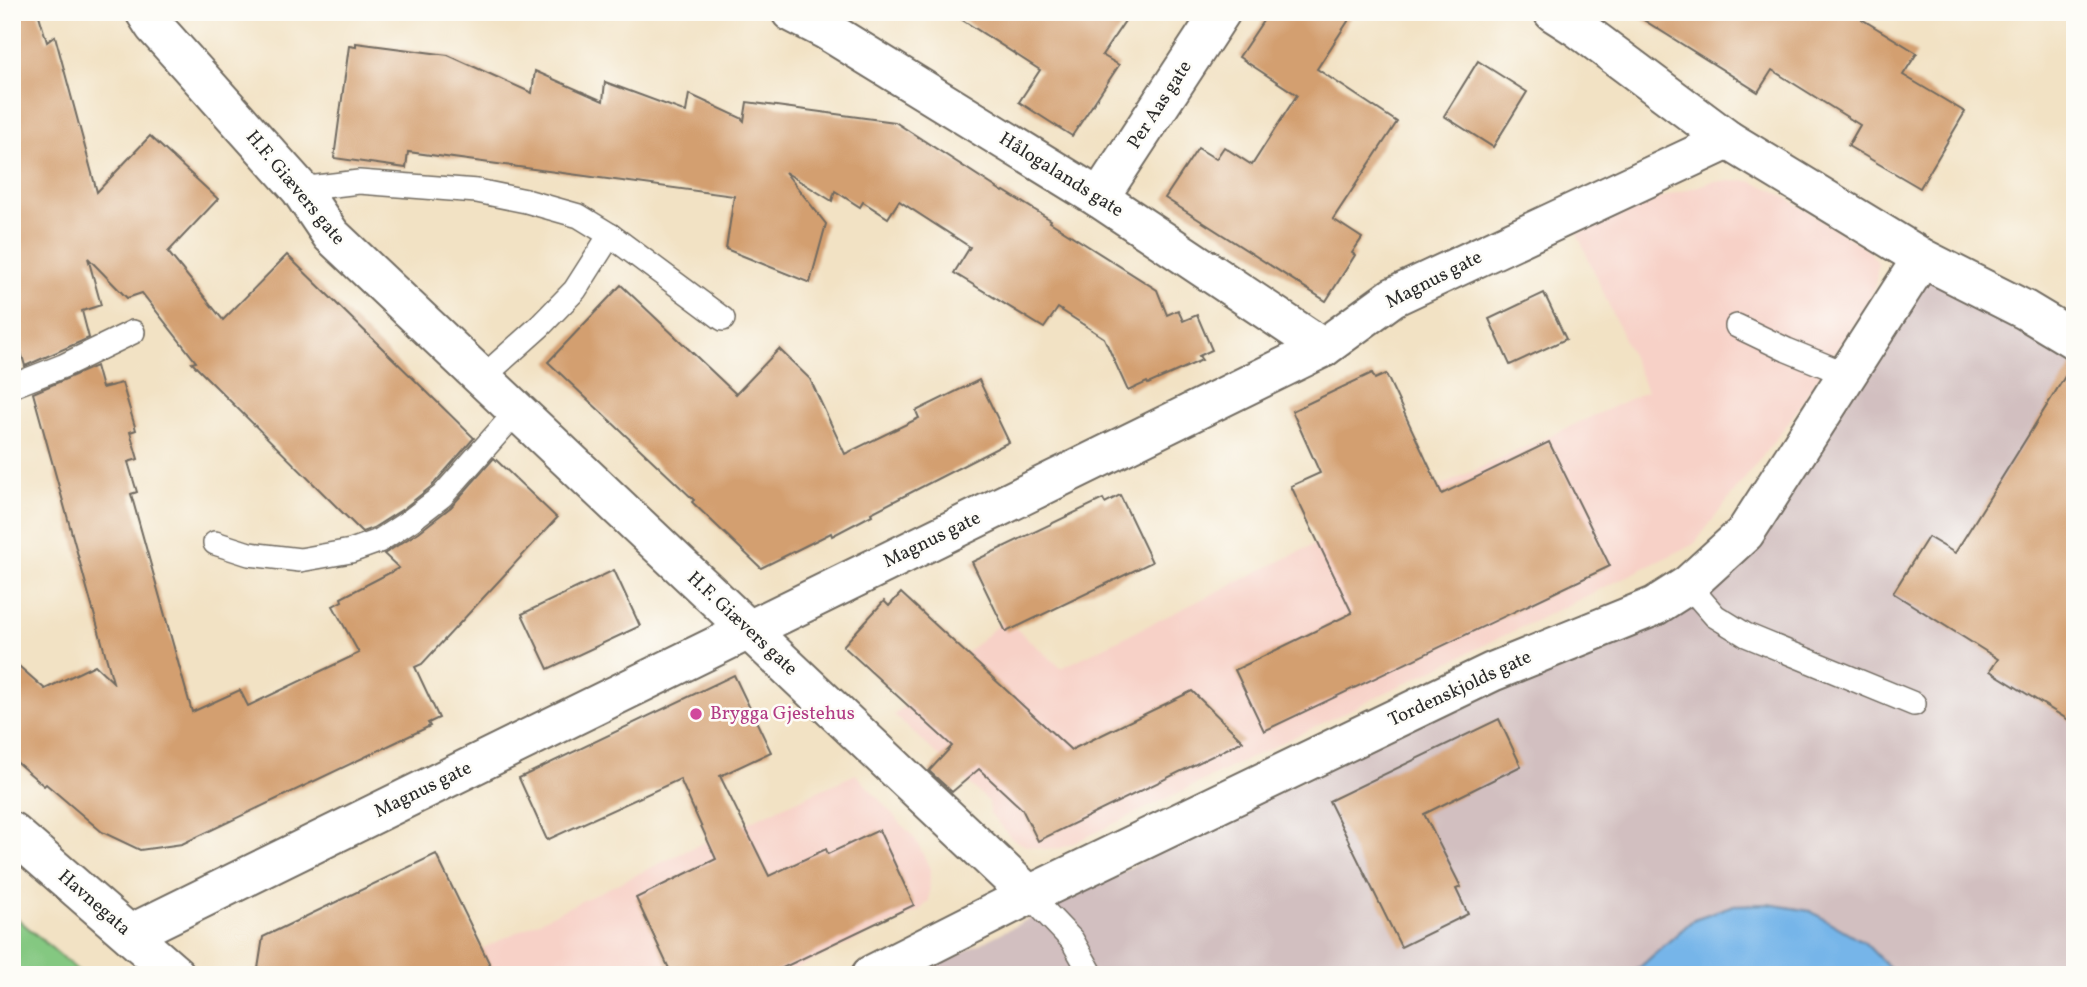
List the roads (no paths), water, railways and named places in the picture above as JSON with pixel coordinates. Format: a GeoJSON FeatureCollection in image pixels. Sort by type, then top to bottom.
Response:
{"type":"FeatureCollection","features":[{"type":"Feature","properties":{"kind":"street","name":"H.F. Giævers gate"},"geometry":{"type":"LineString","coordinates":[[145,12],[154,26],[300,189],[331,235],[1029,895]]}},
{"type":"Feature","properties":{"kind":"street","name":"Hålogalands gate"},"geometry":{"type":"LineString","coordinates":[[791,12],[826,30],[1099,198],[1323,348]]}},
{"type":"Feature","properties":{"kind":"street","name":"Per Aas gate"},"geometry":{"type":"LineString","coordinates":[[1099,198],[1221,12]]}},
{"type":"Feature","properties":{"kind":"street"},"geometry":{"type":"LineString","coordinates":[[1553,12],[1728,140],[1922,258],[2025,310],[2075,340]]}},
{"type":"Feature","properties":{"kind":"street","name":"Magnus gate"},"geometry":{"type":"LineString","coordinates":[[130,934],[1323,348],[1393,297],[1728,140]]}},
{"type":"Feature","properties":{"kind":"street","name":"Tordenskjolds gate"},"geometry":{"type":"LineString","coordinates":[[871,975],[1029,895],[1492,672],[1656,606],[1688,585],[1745,533],[1922,258]]}},
{"type":"Feature","properties":{"kind":"street","name":"Havnegata"},"geometry":{"type":"LineString","coordinates":[[12,832],[176,975]]}},
{"type":"Feature","properties":{"kind":"lane"},"geometry":{"type":"LineString","coordinates":[[300,189],[359,182],[477,191],[579,216],[610,235],[723,319]]}},
{"type":"Feature","properties":{"kind":"lane"},"geometry":{"type":"LineString","coordinates":[[481,378],[540,326],[575,290],[610,235]]}},
{"type":"Feature","properties":{"kind":"lane"},"geometry":{"type":"LineString","coordinates":[[1737,326],[1848,375]]}},
{"type":"Feature","properties":{"kind":"lane"},"geometry":{"type":"LineString","coordinates":[[12,386],[64,366],[133,332]]}},
{"type":"Feature","properties":{"kind":"lane"},"geometry":{"type":"LineString","coordinates":[[215,543],[249,554],[300,560],[351,551],[379,541],[442,496],[517,411]]}},
{"type":"Feature","properties":{"kind":"lane"},"geometry":{"type":"LineString","coordinates":[[1688,585],[1715,616],[1746,635],[1914,704]]}},
{"type":"Feature","properties":{"kind":"lane"},"geometry":{"type":"LineString","coordinates":[[1029,895],[1072,940],[1092,975]]}},
{"type":"Feature","properties":{"kind":"water"},"geometry":{"type":"Polygon","coordinates":[[[1768,904],[1810,911],[1864,942],[1896,975],[1631,975],[1694,919],[1734,905],[1768,904]]]}},
{"type":"Feature","properties":{"kind":"place","name":"Brygga Gjestehus"},"geometry":{"type":"Point","coordinates":[696,714]}}]}
